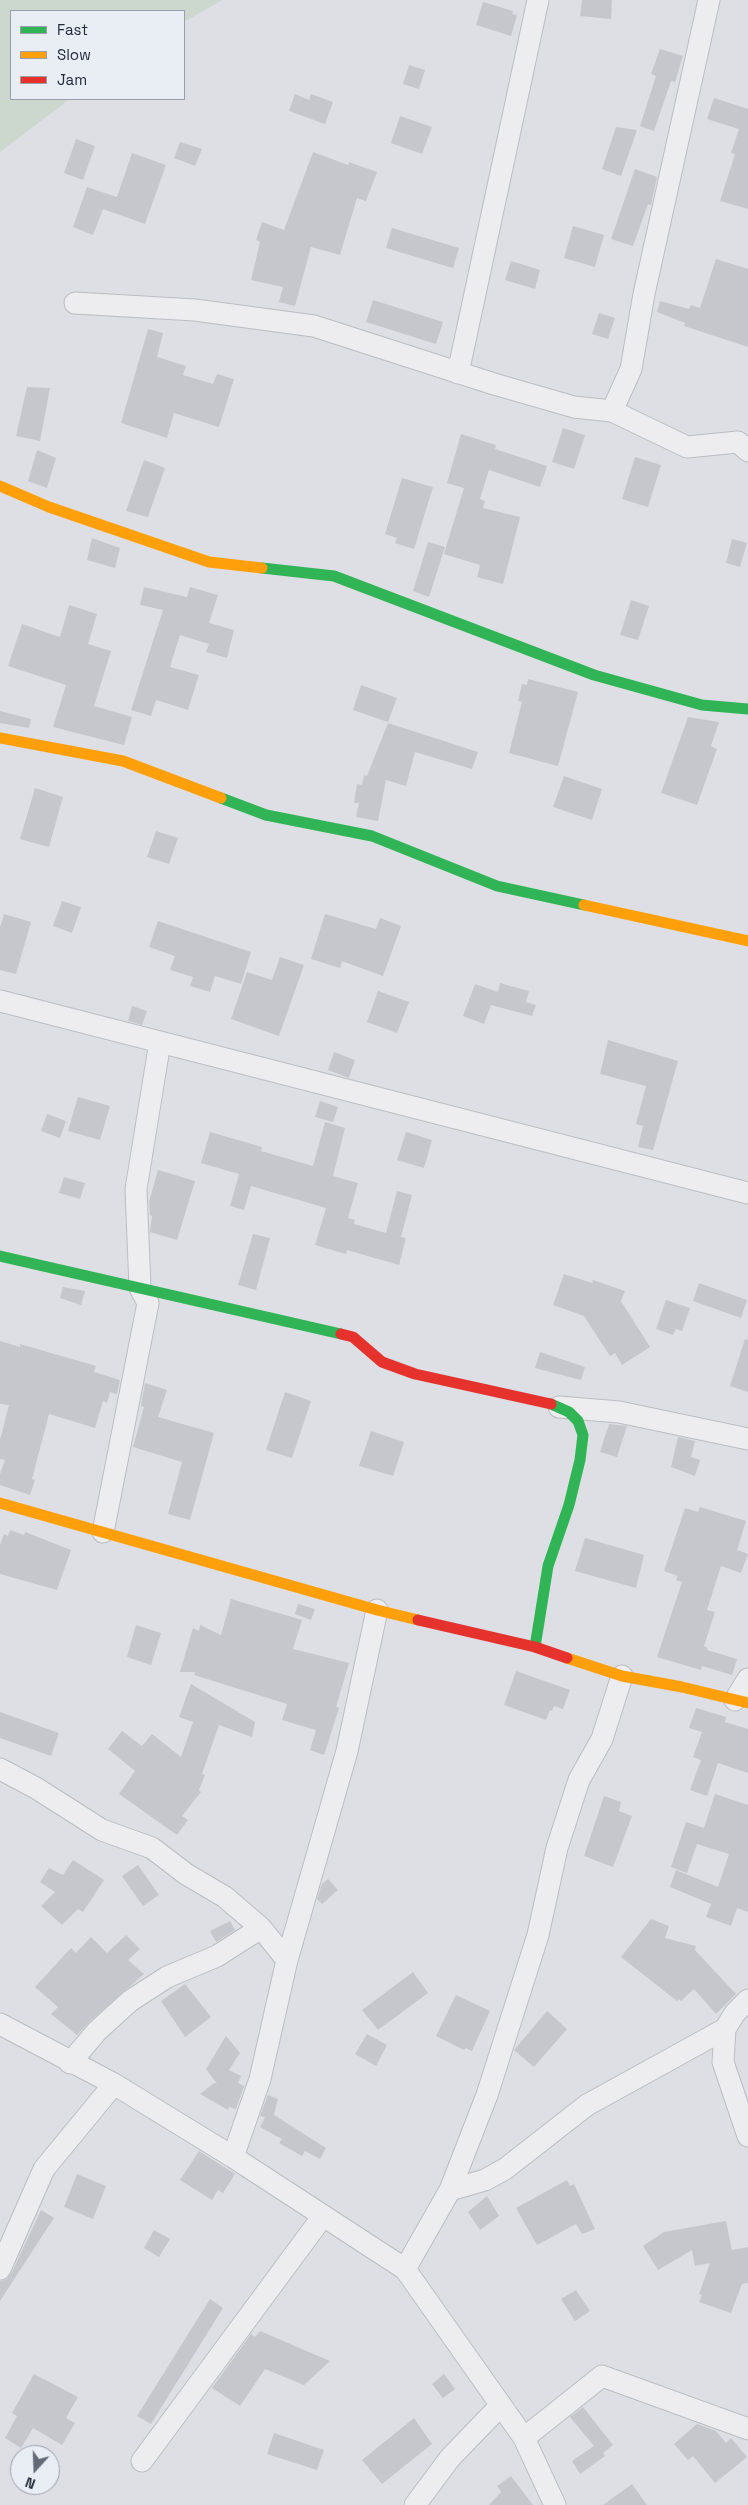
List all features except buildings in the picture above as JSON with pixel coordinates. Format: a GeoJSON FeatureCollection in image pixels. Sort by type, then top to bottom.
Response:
{"type":"FeatureCollection","features":[{"type":"Feature","properties":{"kind":"street"},"geometry":{"type":"LineString","coordinates":[[458,373],[538,0]]}},
{"type":"Feature","properties":{"kind":"street"},"geometry":{"type":"LineString","coordinates":[[612,411],[631,369],[644,294],[709,0]]}},
{"type":"Feature","properties":{"kind":"street"},"geometry":{"type":"LineString","coordinates":[[75,303],[195,310],[314,326],[458,373],[574,408],[612,411],[687,447],[738,442],[748,451]]}},
{"type":"Feature","properties":{"kind":"street"},"geometry":{"type":"LineString","coordinates":[[0,486],[49,507],[209,562],[334,576],[387,598],[594,675],[702,705],[748,709]]}},
{"type":"Feature","properties":{"kind":"street"},"geometry":{"type":"LineString","coordinates":[[0,738],[123,761],[266,815],[372,836],[497,886],[748,941]]}},
{"type":"Feature","properties":{"kind":"street"},"geometry":{"type":"LineString","coordinates":[[0,1001],[748,1193]]}},
{"type":"Feature","properties":{"kind":"street"},"geometry":{"type":"LineString","coordinates":[[103,1532],[148,1303],[140,1288],[136,1190],[160,1042]]}},
{"type":"Feature","properties":{"kind":"street"},"geometry":{"type":"LineString","coordinates":[[0,1256],[353,1337],[382,1362],[415,1374],[546,1401],[578,1421],[582,1435],[580,1460],[569,1505],[548,1566],[535,1647]]}},
{"type":"Feature","properties":{"kind":"street"},"geometry":{"type":"LineString","coordinates":[[558,1407],[619,1412],[748,1439]]}},
{"type":"Feature","properties":{"kind":"street"},"geometry":{"type":"LineString","coordinates":[[0,1503],[377,1610],[535,1647],[622,1676],[682,1687],[741,1701],[748,1679]]}},
{"type":"Feature","properties":{"kind":"street"},"geometry":{"type":"LineString","coordinates":[[233,2157],[260,2078],[287,1960],[347,1751],[377,1610]]}},
{"type":"Feature","properties":{"kind":"street"},"geometry":{"type":"LineString","coordinates":[[405,2269],[450,2190],[487,2095],[538,1935],[557,1848],[579,1780],[602,1739],[622,1676]]}},
{"type":"Feature","properties":{"kind":"street"},"geometry":{"type":"LineString","coordinates":[[0,1769],[36,1788],[102,1830],[152,1848],[186,1874],[225,1897],[261,1928],[287,1960]]}},
{"type":"Feature","properties":{"kind":"street"},"geometry":{"type":"LineString","coordinates":[[70,2063],[98,2031],[130,2001],[167,1977],[217,1956],[261,1928]]}},
{"type":"Feature","properties":{"kind":"street"},"geometry":{"type":"LineString","coordinates":[[748,2000],[735,2013],[725,2029],[723,2062],[748,2136]]}},
{"type":"Feature","properties":{"kind":"street"},"geometry":{"type":"LineString","coordinates":[[0,2024],[70,2063],[114,2084],[233,2157],[405,2269],[524,2438],[556,2505]]}},
{"type":"Feature","properties":{"kind":"street"},"geometry":{"type":"LineString","coordinates":[[450,2190],[485,2180],[505,2169],[587,2105],[725,2029]]}},
{"type":"Feature","properties":{"kind":"street"},"geometry":{"type":"LineString","coordinates":[[0,2268],[44,2169],[114,2084]]}},
{"type":"Feature","properties":{"kind":"street"},"geometry":{"type":"LineString","coordinates":[[142,2461],[323,2216]]}},
{"type":"Feature","properties":{"kind":"street"},"geometry":{"type":"LineString","coordinates":[[524,2438],[602,2376],[748,2429]]}},
{"type":"Feature","properties":{"kind":"street"},"geometry":{"type":"LineString","coordinates":[[415,2505],[450,2458],[502,2405]]}},
{"type":"Feature","properties":{"kind":"shaded area"},"geometry":{"type":"Polygon","coordinates":[[[0,0],[222,0],[185,21],[185,10],[10,10],[10,100],[69,100],[0,152],[0,0]]]}},
{"type":"Feature","properties":{"kind":"traffic: fast"},"geometry":{"type":"LineString","coordinates":[[262,568],[334,576],[594,675],[702,705],[748,709]]}},
{"type":"Feature","properties":{"kind":"traffic: fast"},"geometry":{"type":"LineString","coordinates":[[221,798],[266,815],[372,836],[497,886],[584,905]]}},
{"type":"Feature","properties":{"kind":"traffic: fast"},"geometry":{"type":"LineString","coordinates":[[0,1256],[341,1334]]}},
{"type":"Feature","properties":{"kind":"traffic: fast"},"geometry":{"type":"LineString","coordinates":[[535,1647],[548,1566],[569,1505],[580,1460],[583,1435],[578,1421],[569,1412],[551,1404]]}},
{"type":"Feature","properties":{"kind":"traffic: slow"},"geometry":{"type":"LineString","coordinates":[[0,486],[49,507],[209,562],[262,568]]}},
{"type":"Feature","properties":{"kind":"traffic: slow"},"geometry":{"type":"LineString","coordinates":[[0,738],[123,761],[221,798]]}},
{"type":"Feature","properties":{"kind":"traffic: slow"},"geometry":{"type":"LineString","coordinates":[[584,905],[748,941]]}},
{"type":"Feature","properties":{"kind":"traffic: slow"},"geometry":{"type":"LineString","coordinates":[[0,1503],[418,1620]]}},
{"type":"Feature","properties":{"kind":"traffic: slow"},"geometry":{"type":"LineString","coordinates":[[567,1658],[622,1676],[682,1687],[748,1703]]}},
{"type":"Feature","properties":{"kind":"traffic: jam"},"geometry":{"type":"LineString","coordinates":[[341,1334],[353,1337],[382,1362],[415,1374],[551,1404]]}},
{"type":"Feature","properties":{"kind":"traffic: jam"},"geometry":{"type":"LineString","coordinates":[[418,1620],[535,1647],[567,1658]]}}]}
